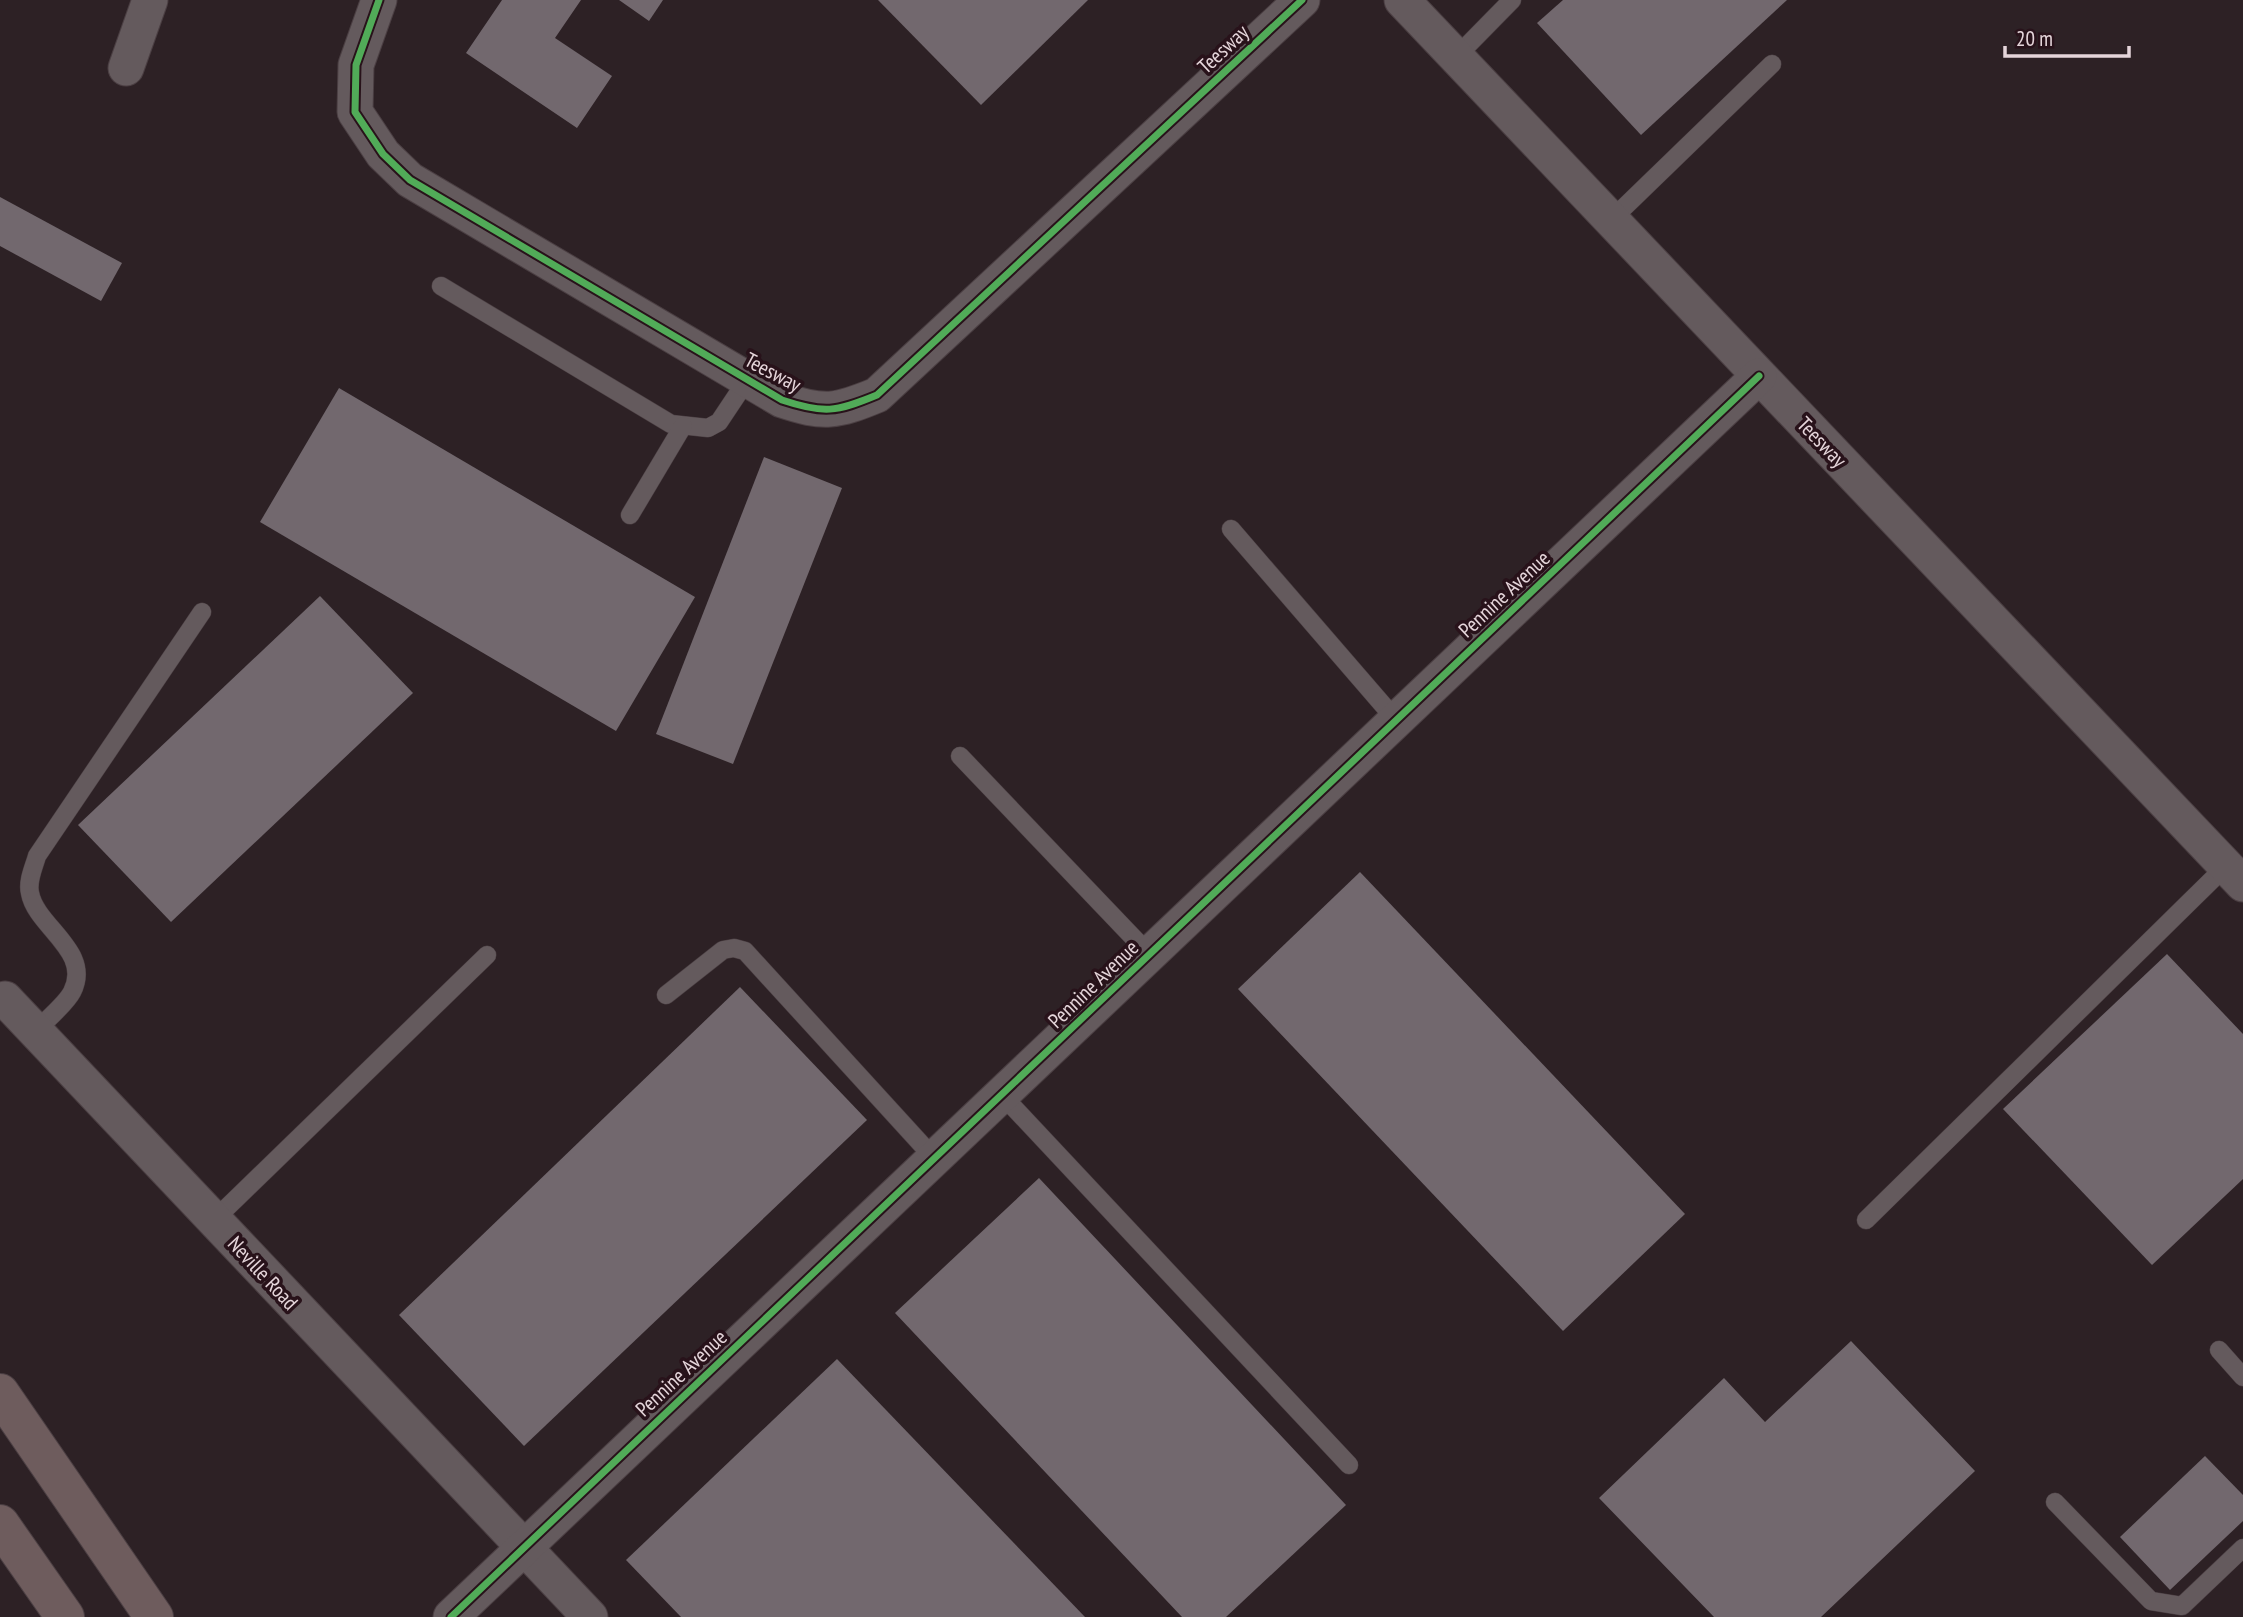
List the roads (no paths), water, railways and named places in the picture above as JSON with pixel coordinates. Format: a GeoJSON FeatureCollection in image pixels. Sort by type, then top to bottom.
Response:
{"type":"FeatureCollection","features":[{"type":"Feature","properties":{"kind":"highway"},"geometry":{"type":"LineString","coordinates":[[0,1392],[154,1617]]}},
{"type":"Feature","properties":{"kind":"highway"},"geometry":{"type":"LineString","coordinates":[[0,1524],[65,1617]]}},
{"type":"Feature","properties":{"kind":"street"},"geometry":{"type":"LineString","coordinates":[[126,68],[150,0]]}},
{"type":"Feature","properties":{"kind":"street","name":"Teesway"},"geometry":{"type":"LineString","coordinates":[[379,0],[356,65],[355,112],[383,154],[410,180],[747,380],[782,400],[811,410],[843,409],[877,395],[1302,0]]}},
{"type":"Feature","properties":{"kind":"street","name":"Teesway"},"geometry":{"type":"LineString","coordinates":[[1402,0],[2235,875]]}},
{"type":"Feature","properties":{"kind":"street","name":"Pennine Avenue"},"geometry":{"type":"LineString","coordinates":[[451,1617],[1759,376]]}},
{"type":"Feature","properties":{"kind":"street","name":"Neville Road"},"geometry":{"type":"LineString","coordinates":[[5,999],[590,1617]]}},
{"type":"Feature","properties":{"kind":"lane"},"geometry":{"type":"LineString","coordinates":[[1456,57],[1512,0]]}},
{"type":"Feature","properties":{"kind":"lane"},"geometry":{"type":"LineString","coordinates":[[1611,220],[1772,64]]}},
{"type":"Feature","properties":{"kind":"lane"},"geometry":{"type":"LineString","coordinates":[[441,286],[671,425],[708,428],[719,422],[747,380]]}},
{"type":"Feature","properties":{"kind":"lane"},"geometry":{"type":"LineString","coordinates":[[630,515],[683,426]]}},
{"type":"Feature","properties":{"kind":"lane"},"geometry":{"type":"LineString","coordinates":[[1231,529],[1396,720]]}},
{"type":"Feature","properties":{"kind":"lane"},"geometry":{"type":"LineString","coordinates":[[36,1032],[72,993],[75,978],[75,966],[69,950],[34,904],[29,891],[37,856],[202,612]]}},
{"type":"Feature","properties":{"kind":"lane"},"geometry":{"type":"LineString","coordinates":[[960,757],[1149,954]]}},
{"type":"Feature","properties":{"kind":"lane"},"geometry":{"type":"LineString","coordinates":[[1866,1220],[2235,875]]}},
{"type":"Feature","properties":{"kind":"lane"},"geometry":{"type":"LineString","coordinates":[[666,995],[723,950],[734,948],[744,951],[934,1157]]}},
{"type":"Feature","properties":{"kind":"lane"},"geometry":{"type":"LineString","coordinates":[[214,1221],[487,955]]}},
{"type":"Feature","properties":{"kind":"lane"},"geometry":{"type":"LineString","coordinates":[[1002,1094],[1349,1465]]}},
{"type":"Feature","properties":{"kind":"lane"},"geometry":{"type":"LineString","coordinates":[[2219,1350],[2243,1377]]}},
{"type":"Feature","properties":{"kind":"lane"},"geometry":{"type":"LineString","coordinates":[[2055,1502],[2151,1601],[2182,1606],[2243,1548]]}}]}
